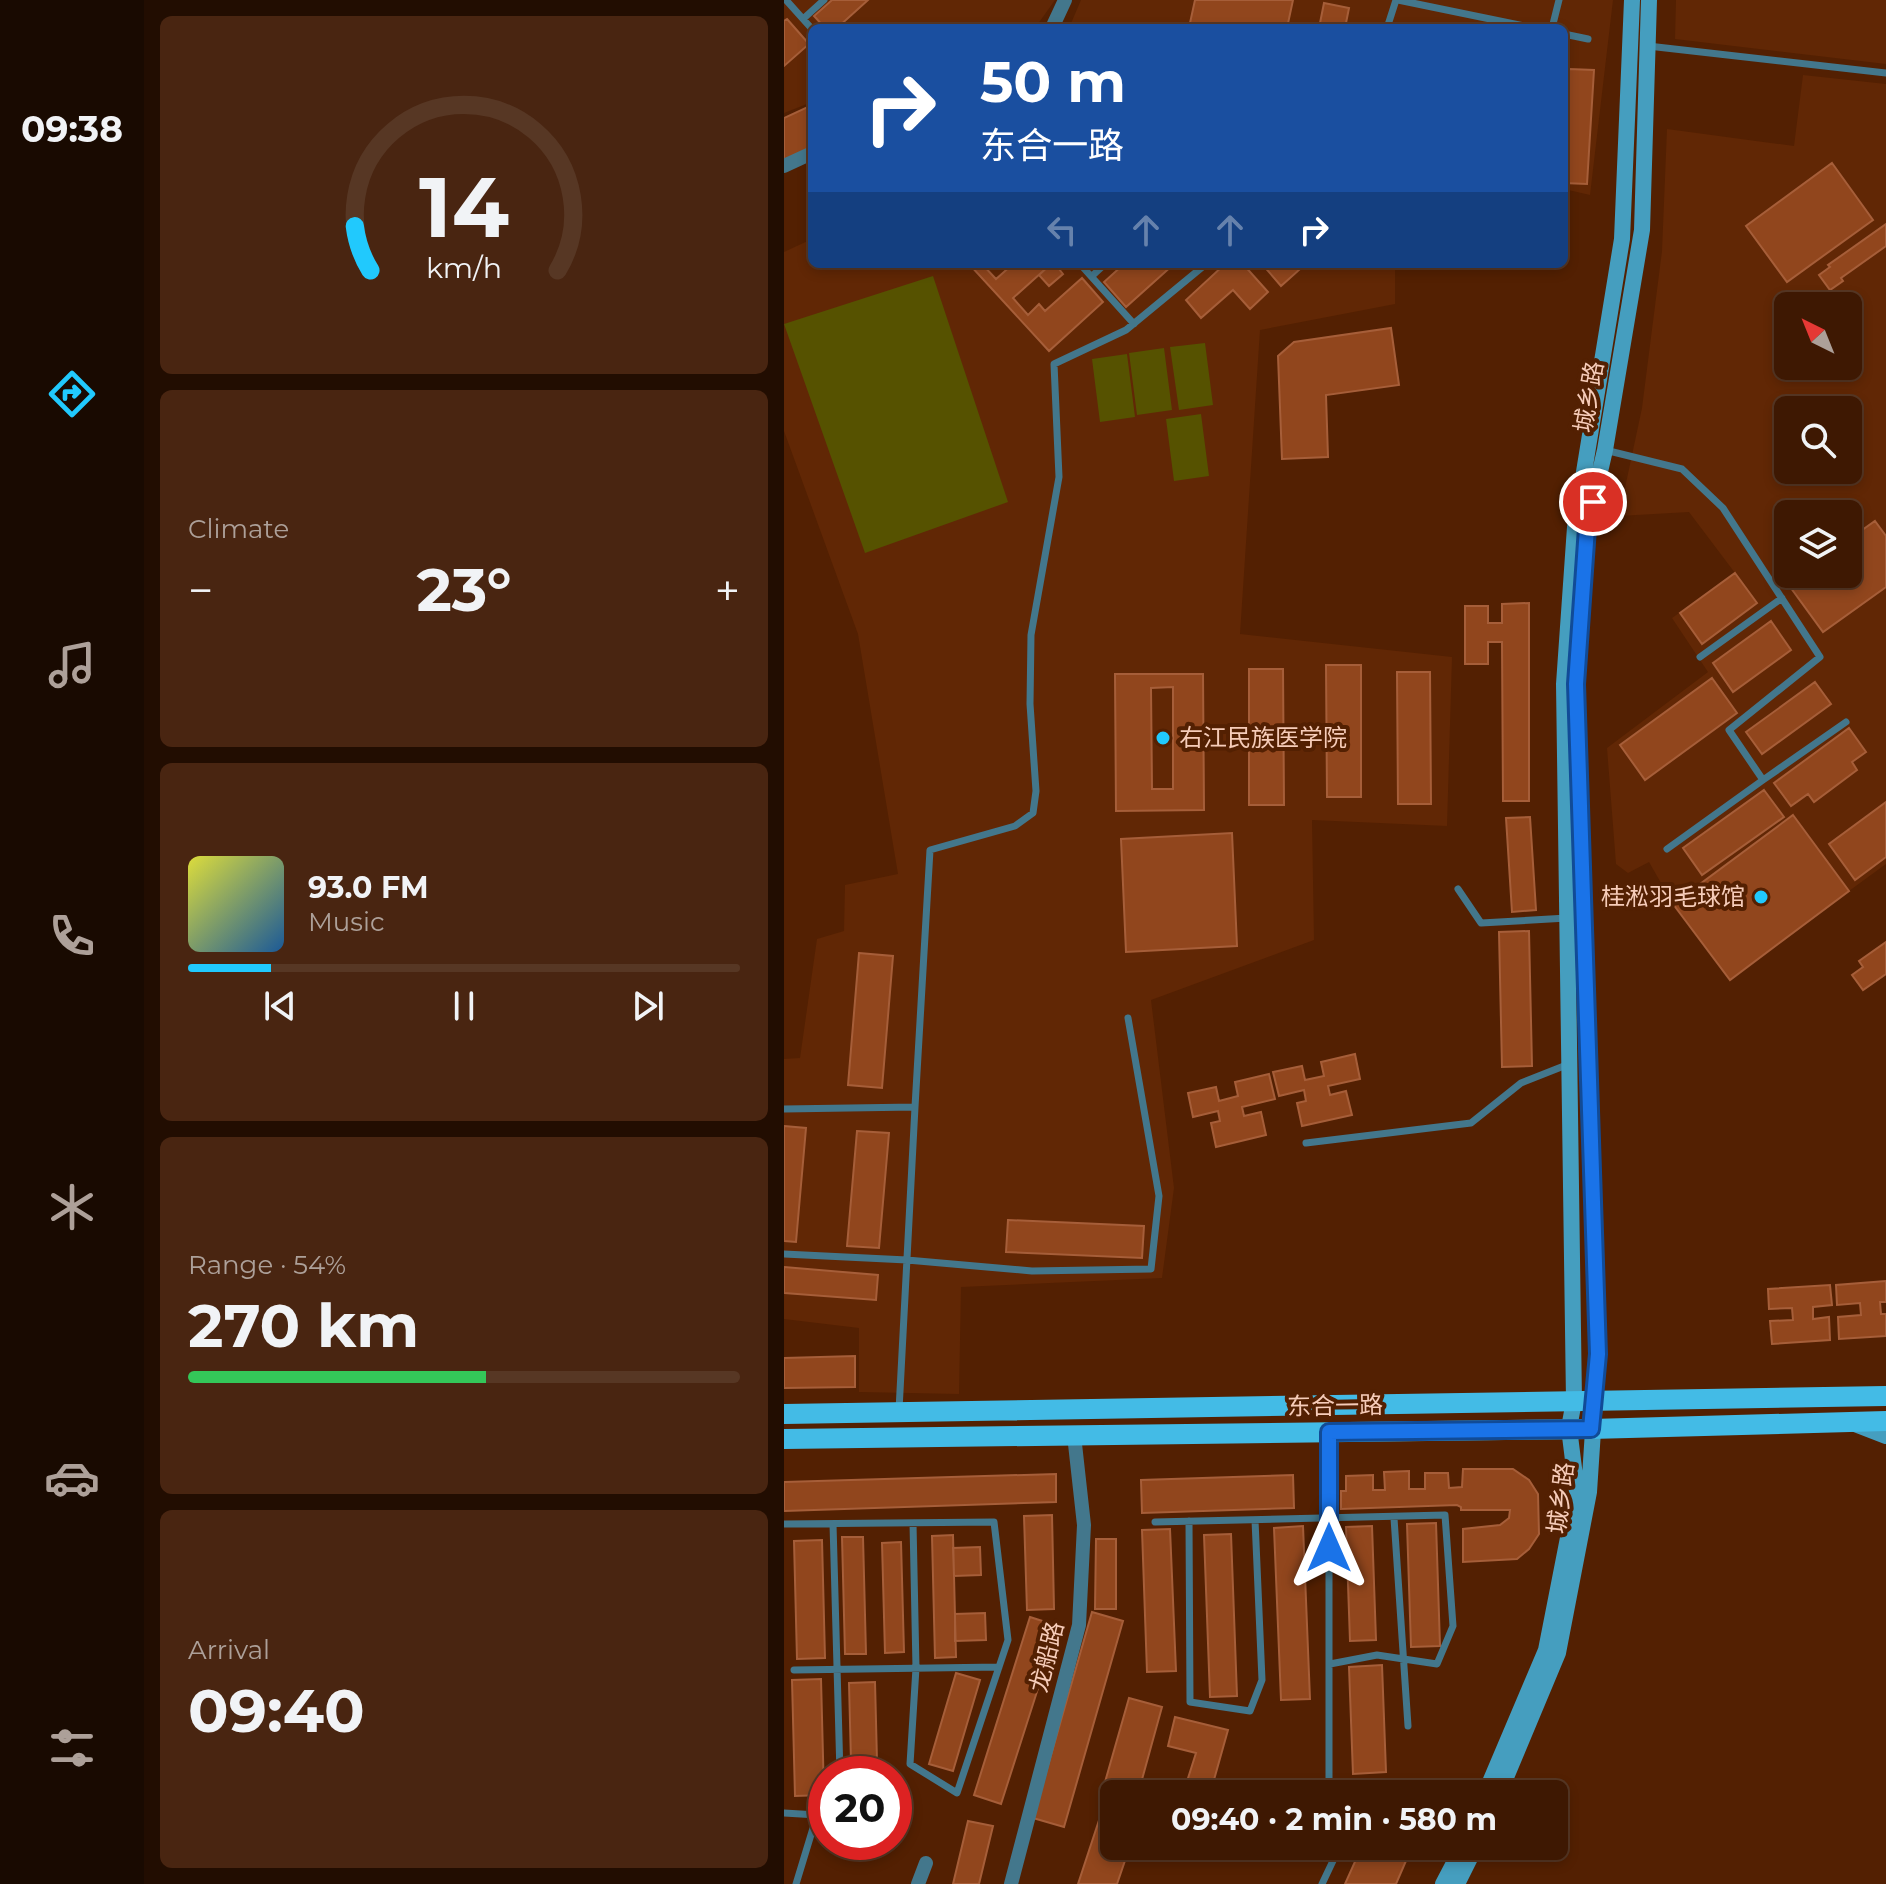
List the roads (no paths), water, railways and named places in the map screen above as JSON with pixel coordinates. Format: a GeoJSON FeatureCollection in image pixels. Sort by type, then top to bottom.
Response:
{"type":"FeatureCollection","features":[{"type":"Feature","properties":{"kind":"main road","name":"城乡路"},"geometry":{"type":"LineString","coordinates":[[1491,1780],[1546,1650],[1577,1492],[1569,1428],[1574,1401],[1564,684],[1575,527],[1622,239],[1632,0]]}},
{"type":"Feature","properties":{"kind":"main road","name":"城乡路"},"geometry":{"type":"LineString","coordinates":[[1505,1780],[1558,1653],[1589,1492],[1598,1354],[1576,684],[1587,528],[1605,450],[1642,230],[1649,0]]}},
{"type":"Feature","properties":{"kind":"main road","name":"东合一路"},"geometry":{"type":"LineString","coordinates":[[784,1414],[1886,1396]]}},
{"type":"Feature","properties":{"kind":"main road","name":"东合一路"},"geometry":{"type":"LineString","coordinates":[[784,1439],[1591,1429],[1886,1421]]}},
{"type":"Feature","properties":{"kind":"main road"},"geometry":{"type":"LineString","coordinates":[[1850,1422],[1886,1436]]}},
{"type":"Feature","properties":{"kind":"main road"},"geometry":{"type":"LineString","coordinates":[[1443,1884],[1456,1860]]}},
{"type":"Feature","properties":{"kind":"main road"},"geometry":{"type":"LineString","coordinates":[[1457,1884],[1469,1860]]}},
{"type":"Feature","properties":{"kind":"street"},"geometry":{"type":"LineString","coordinates":[[1054,24],[1065,0]]}},
{"type":"Feature","properties":{"kind":"street"},"geometry":{"type":"LineString","coordinates":[[784,166],[808,155]]}},
{"type":"Feature","properties":{"kind":"street","name":"龙船路"},"geometry":{"type":"LineString","coordinates":[[1011,1884],[1079,1625],[1084,1525],[1074,1435]]}},
{"type":"Feature","properties":{"kind":"street"},"geometry":{"type":"LineString","coordinates":[[918,1884],[926,1863]]}},
{"type":"Feature","properties":{"kind":"lane"},"geometry":{"type":"LineString","coordinates":[[786,0],[808,25]]}},
{"type":"Feature","properties":{"kind":"lane"},"geometry":{"type":"LineString","coordinates":[[803,19],[824,0]]}},
{"type":"Feature","properties":{"kind":"lane"},"geometry":{"type":"LineString","coordinates":[[1388,24],[1397,0],[1514,24]]}},
{"type":"Feature","properties":{"kind":"lane"},"geometry":{"type":"LineString","coordinates":[[1553,24],[1559,0]]}},
{"type":"Feature","properties":{"kind":"lane"},"geometry":{"type":"LineString","coordinates":[[1568,35],[1588,39]]}},
{"type":"Feature","properties":{"kind":"lane"},"geometry":{"type":"LineString","coordinates":[[1648,46],[1886,73]]}},
{"type":"Feature","properties":{"kind":"lane"},"geometry":{"type":"LineString","coordinates":[[1084,268],[1134,324]]}},
{"type":"Feature","properties":{"kind":"lane"},"geometry":{"type":"LineString","coordinates":[[1092,276],[1101,268]]}},
{"type":"Feature","properties":{"kind":"lane"},"geometry":{"type":"LineString","coordinates":[[899,1412],[930,850],[1015,826],[1033,813],[1036,791],[1030,704],[1031,635],[1059,477],[1054,364],[1126,330],[1201,268]]}},
{"type":"Feature","properties":{"kind":"lane"},"geometry":{"type":"LineString","coordinates":[[1587,453],[1605,450],[1682,469],[1723,508],[1820,657],[1729,730],[1763,780]]}},
{"type":"Feature","properties":{"kind":"lane"},"geometry":{"type":"LineString","coordinates":[[1700,657],[1782,598]]}},
{"type":"Feature","properties":{"kind":"lane"},"geometry":{"type":"LineString","coordinates":[[1667,849],[1846,722]]}},
{"type":"Feature","properties":{"kind":"lane"},"geometry":{"type":"LineString","coordinates":[[1458,889],[1481,923],[1567,918]]}},
{"type":"Feature","properties":{"kind":"lane"},"geometry":{"type":"LineString","coordinates":[[784,1254],[907,1260],[1032,1271],[1151,1269],[1159,1196],[1128,1018]]}},
{"type":"Feature","properties":{"kind":"lane"},"geometry":{"type":"LineString","coordinates":[[1306,1143],[1471,1123],[1521,1083],[1569,1064]]}},
{"type":"Feature","properties":{"kind":"lane"},"geometry":{"type":"LineString","coordinates":[[784,1109],[915,1107]]}},
{"type":"Feature","properties":{"kind":"lane"},"geometry":{"type":"LineString","coordinates":[[1329,1432],[1329,1780]]}},
{"type":"Feature","properties":{"kind":"lane"},"geometry":{"type":"LineString","coordinates":[[1155,1522],[1445,1515],[1453,1626],[1437,1664],[1377,1655],[1330,1664]]}},
{"type":"Feature","properties":{"kind":"lane"},"geometry":{"type":"LineString","coordinates":[[1394,1518],[1408,1726]]}},
{"type":"Feature","properties":{"kind":"lane"},"geometry":{"type":"LineString","coordinates":[[1189,1521],[1190,1702],[1250,1711],[1262,1680],[1255,1520]]}},
{"type":"Feature","properties":{"kind":"lane"},"geometry":{"type":"LineString","coordinates":[[784,1524],[994,1522],[1008,1640],[957,1793],[910,1764],[916,1668],[913,1523]]}},
{"type":"Feature","properties":{"kind":"lane"},"geometry":{"type":"LineString","coordinates":[[833,1524],[839,1756]]}},
{"type":"Feature","properties":{"kind":"lane"},"geometry":{"type":"LineString","coordinates":[[794,1670],[999,1667]]}},
{"type":"Feature","properties":{"kind":"lane"},"geometry":{"type":"LineString","coordinates":[[784,1813],[808,1814]]}},
{"type":"Feature","properties":{"kind":"lane"},"geometry":{"type":"LineString","coordinates":[[796,1884],[808,1845]]}},
{"type":"Feature","properties":{"kind":"lane"},"geometry":{"type":"LineString","coordinates":[[1322,1884],[1333,1860]]}},
{"type":"Feature","properties":{"kind":"place","name":"右江民族医学院"},"geometry":{"type":"Point","coordinates":[1163,738]}},
{"type":"Feature","properties":{"kind":"place","name":"桂淞羽毛球馆"},"geometry":{"type":"Point","coordinates":[1761,897]}}]}
